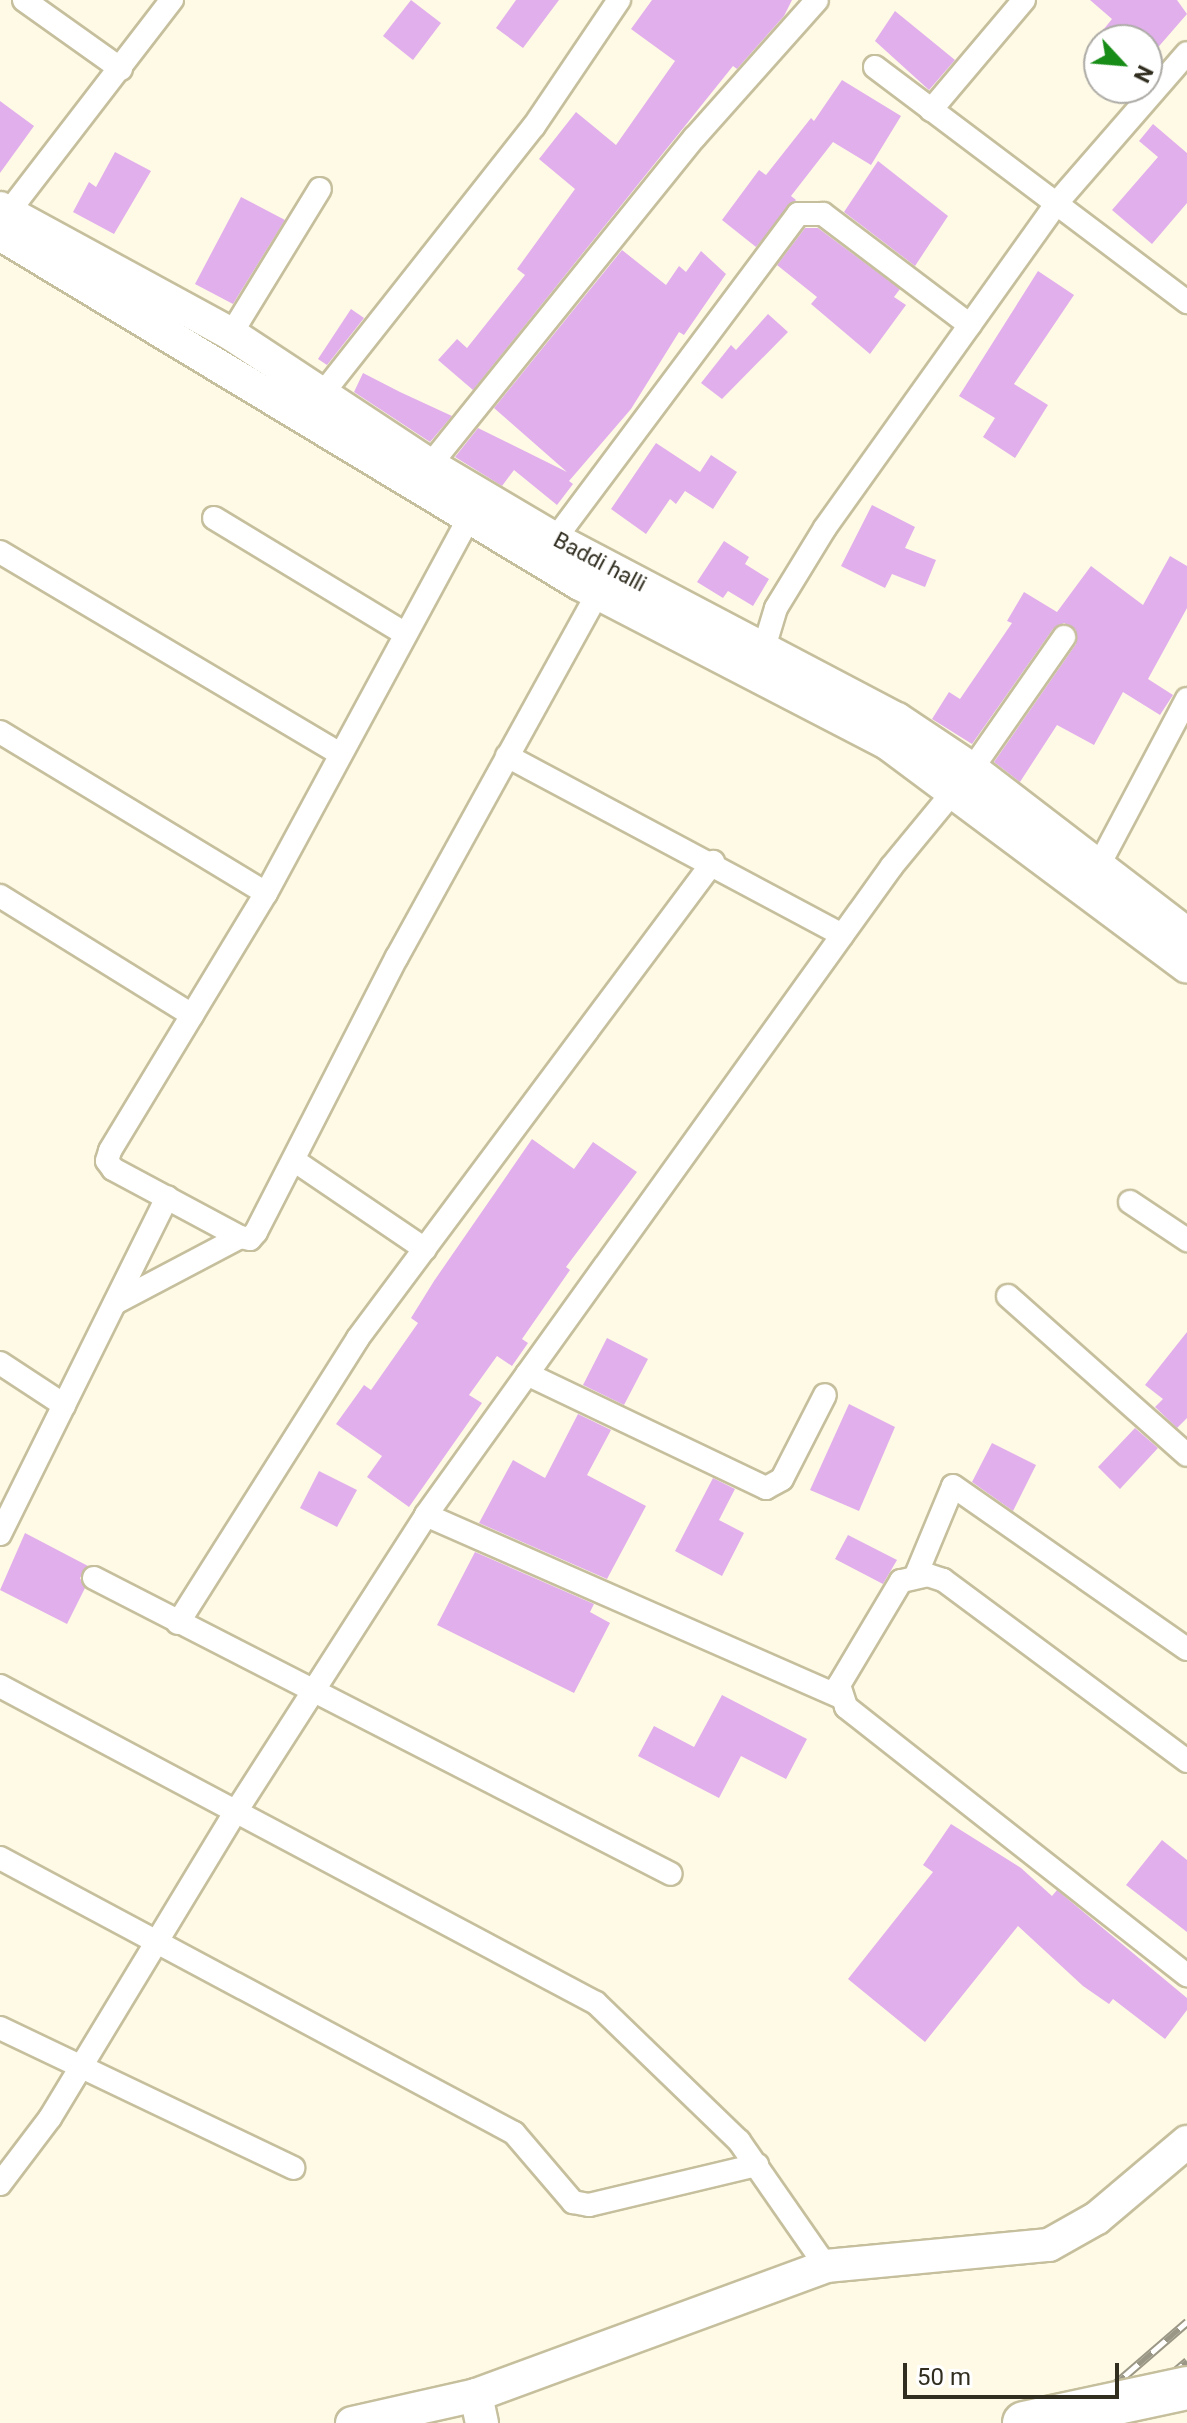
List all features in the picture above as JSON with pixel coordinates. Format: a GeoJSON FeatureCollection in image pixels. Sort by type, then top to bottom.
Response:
{"type":"FeatureCollection","features":[{"type":"Feature","properties":{"kind":"highway"},"geometry":{"type":"LineString","coordinates":[[1024,2423],[1187,2388]]}},
{"type":"Feature","properties":{"kind":"street"},"geometry":{"type":"LineString","coordinates":[[24,0],[121,69]]}},
{"type":"Feature","properties":{"kind":"street"},"geometry":{"type":"LineString","coordinates":[[172,0],[2,219],[475,507],[598,593],[761,659],[776,608],[825,528],[1055,205],[1186,55]]}},
{"type":"Feature","properties":{"kind":"street"},"geometry":{"type":"LineString","coordinates":[[323,393],[534,126],[619,0]]}},
{"type":"Feature","properties":{"kind":"street"},"geometry":{"type":"LineString","coordinates":[[430,465],[695,137],[817,0]]}},
{"type":"Feature","properties":{"kind":"street"},"geometry":{"type":"LineString","coordinates":[[931,110],[1024,0]]}},
{"type":"Feature","properties":{"kind":"street"},"geometry":{"type":"LineString","coordinates":[[875,67],[1187,302]]}},
{"type":"Feature","properties":{"kind":"street"},"geometry":{"type":"LineString","coordinates":[[231,334],[320,189]]}},
{"type":"Feature","properties":{"kind":"street"},"geometry":{"type":"LineString","coordinates":[[555,539],[798,214],[823,214],[970,325]]}},
{"type":"Feature","properties":{"kind":"street","name":"Baddi halli"},"geometry":{"type":"LineString","coordinates":[[2,219],[231,334],[430,465],[475,507],[555,539],[761,659],[897,719],[963,779],[1098,867],[1187,934]]}},
{"type":"Feature","properties":{"kind":"street"},"geometry":{"type":"LineString","coordinates":[[475,507],[338,753],[266,893],[107,1161],[240,1237],[250,1239],[295,1161],[397,957],[598,593]]}},
{"type":"Feature","properties":{"kind":"street"},"geometry":{"type":"LineString","coordinates":[[214,518],[404,633]]}},
{"type":"Feature","properties":{"kind":"street"},"geometry":{"type":"LineString","coordinates":[[0,552],[338,753]]}},
{"type":"Feature","properties":{"kind":"street"},"geometry":{"type":"LineString","coordinates":[[0,2184],[80,2068],[235,1813],[426,1515],[842,935],[963,779],[1064,637]]}},
{"type":"Feature","properties":{"kind":"street"},"geometry":{"type":"LineString","coordinates":[[1098,867],[1184,713]]}},
{"type":"Feature","properties":{"kind":"street"},"geometry":{"type":"LineString","coordinates":[[0,732],[266,893]]}},
{"type":"Feature","properties":{"kind":"street"},"geometry":{"type":"LineString","coordinates":[[507,756],[713,862],[842,935]]}},
{"type":"Feature","properties":{"kind":"street"},"geometry":{"type":"LineString","coordinates":[[963,779],[1187,967]]}},
{"type":"Feature","properties":{"kind":"street"},"geometry":{"type":"LineString","coordinates":[[178,1623],[358,1338],[713,862]]}},
{"type":"Feature","properties":{"kind":"street"},"geometry":{"type":"LineString","coordinates":[[0,896],[192,1015]]}},
{"type":"Feature","properties":{"kind":"street"},"geometry":{"type":"LineString","coordinates":[[295,1161],[425,1249]]}},
{"type":"Feature","properties":{"kind":"street"},"geometry":{"type":"LineString","coordinates":[[0,1534],[167,1197]]}},
{"type":"Feature","properties":{"kind":"street"},"geometry":{"type":"LineString","coordinates":[[1130,1202],[1187,1240]]}},
{"type":"Feature","properties":{"kind":"street"},"geometry":{"type":"LineString","coordinates":[[115,1303],[240,1237]]}},
{"type":"Feature","properties":{"kind":"street"},"geometry":{"type":"LineString","coordinates":[[1008,1296],[1187,1455]]}},
{"type":"Feature","properties":{"kind":"street"},"geometry":{"type":"LineString","coordinates":[[0,1363],[64,1405]]}},
{"type":"Feature","properties":{"kind":"street"},"geometry":{"type":"LineString","coordinates":[[527,1374],[766,1488],[782,1479],[825,1395]]}},
{"type":"Feature","properties":{"kind":"street"},"geometry":{"type":"LineString","coordinates":[[916,1575],[953,1486],[1187,1649]]}},
{"type":"Feature","properties":{"kind":"street"},"geometry":{"type":"LineString","coordinates":[[426,1515],[839,1696]]}},
{"type":"Feature","properties":{"kind":"street"},"geometry":{"type":"LineString","coordinates":[[1187,1761],[943,1580],[916,1575],[901,1581],[839,1685],[839,1696],[846,1707],[1187,1975]]}},
{"type":"Feature","properties":{"kind":"street"},"geometry":{"type":"LineString","coordinates":[[94,1578],[311,1693],[671,1874]]}},
{"type":"Feature","properties":{"kind":"street"},"geometry":{"type":"LineString","coordinates":[[0,1686],[596,2003],[659,2059],[757,2165],[826,2266]]}},
{"type":"Feature","properties":{"kind":"street"},"geometry":{"type":"LineString","coordinates":[[0,1858],[514,2133],[573,2202],[589,2205],[757,2165]]}},
{"type":"Feature","properties":{"kind":"street"},"geometry":{"type":"LineString","coordinates":[[0,2028],[293,2168]]}},
{"type":"Feature","properties":{"kind":"street"},"geometry":{"type":"LineString","coordinates":[[352,2423],[479,2409],[826,2266],[1049,2245],[1097,2218],[1187,2142]]}},
{"type":"Feature","properties":{"kind":"building"},"geometry":{"type":"Polygon","coordinates":[[[411,0],[441,23],[413,60],[383,36],[411,0]]]}},
{"type":"Feature","properties":{"kind":"building"},"geometry":{"type":"Polygon","coordinates":[[[516,0],[559,0],[523,48],[496,28],[516,0]]]}},
{"type":"Feature","properties":{"kind":"building"},"geometry":{"type":"Polygon","coordinates":[[[652,0],[792,0],[784,16],[737,69],[733,66],[473,390],[438,360],[457,339],[467,348],[525,275],[517,269],[575,189],[539,159],[576,112],[616,145],[675,61],[631,29],[652,0]]]}},
{"type":"Feature","properties":{"kind":"building"},"geometry":{"type":"Polygon","coordinates":[[[1090,0],[1177,0],[1187,14],[1163,42],[1163,24],[1108,24],[1112,19],[1090,0]]]}},
{"type":"Feature","properties":{"kind":"building"},"geometry":{"type":"Polygon","coordinates":[[[895,11],[955,60],[929,90],[875,41],[895,11]]]}},
{"type":"Feature","properties":{"kind":"building"},"geometry":{"type":"Polygon","coordinates":[[[842,80],[901,116],[871,165],[833,142],[791,196],[796,200],[756,247],[722,220],[759,170],[766,175],[811,118],[814,121],[842,80]]]}},
{"type":"Feature","properties":{"kind":"building"},"geometry":{"type":"Polygon","coordinates":[[[0,101],[34,126],[0,173],[0,101]]]}},
{"type":"Feature","properties":{"kind":"building"},"geometry":{"type":"Polygon","coordinates":[[[1153,124],[1187,153],[1187,203],[1152,244],[1112,210],[1158,157],[1139,141],[1153,124]]]}},
{"type":"Feature","properties":{"kind":"building"},"geometry":{"type":"Polygon","coordinates":[[[115,152],[151,171],[114,234],[73,212],[89,182],[96,187],[115,152]]]}},
{"type":"Feature","properties":{"kind":"building"},"geometry":{"type":"Polygon","coordinates":[[[878,161],[948,216],[915,266],[844,212],[878,161]]]}},
{"type":"Feature","properties":{"kind":"building"},"geometry":{"type":"Polygon","coordinates":[[[241,197],[285,220],[233,304],[195,284],[241,197]]]}},
{"type":"Feature","properties":{"kind":"building"},"geometry":{"type":"Polygon","coordinates":[[[805,228],[818,228],[900,289],[894,297],[906,305],[870,354],[811,304],[817,297],[777,265],[805,228]]]}},
{"type":"Feature","properties":{"kind":"building"},"geometry":{"type":"Polygon","coordinates":[[[622,250],[666,285],[679,266],[686,272],[701,251],[726,274],[684,335],[679,332],[631,409],[569,481],[573,484],[557,505],[514,470],[502,486],[455,457],[478,428],[567,472],[494,408],[622,250]]]}},
{"type":"Feature","properties":{"kind":"building"},"geometry":{"type":"Polygon","coordinates":[[[1038,271],[1074,295],[1014,384],[1048,405],[1015,458],[983,437],[995,418],[959,396],[1038,271]]]}},
{"type":"Feature","properties":{"kind":"building"},"geometry":{"type":"Polygon","coordinates":[[[351,309],[364,318],[327,365],[318,359],[351,309]]]}},
{"type":"Feature","properties":{"kind":"building"},"geometry":{"type":"Polygon","coordinates":[[[768,314],[788,332],[722,399],[701,383],[731,345],[736,350],[768,314]]]}},
{"type":"Feature","properties":{"kind":"building"},"geometry":{"type":"Polygon","coordinates":[[[363,373],[452,416],[430,442],[354,392],[363,373]]]}},
{"type":"Feature","properties":{"kind":"building"},"geometry":{"type":"Polygon","coordinates":[[[656,443],[700,472],[711,455],[737,472],[713,509],[685,491],[676,504],[670,499],[646,534],[611,509],[656,443]]]}},
{"type":"Feature","properties":{"kind":"building"},"geometry":{"type":"Polygon","coordinates":[[[872,505],[915,527],[905,548],[936,560],[925,587],[892,574],[885,588],[841,566],[872,505]]]}},
{"type":"Feature","properties":{"kind":"building"},"geometry":{"type":"Polygon","coordinates":[[[724,541],[749,557],[745,564],[769,579],[753,606],[728,591],[723,598],[697,582],[724,541]]]}},
{"type":"Feature","properties":{"kind":"building"},"geometry":{"type":"Polygon","coordinates":[[[1170,556],[1187,566],[1187,608],[1148,679],[1173,695],[1160,715],[1123,692],[1094,745],[1057,725],[1020,782],[994,762],[1076,644],[1076,630],[1064,623],[1053,629],[972,744],[932,719],[949,692],[960,699],[1012,623],[1007,621],[1024,592],[1057,612],[1091,566],[1143,605],[1170,556]]]}},
{"type":"Feature","properties":{"kind":"building"},"geometry":{"type":"Polygon","coordinates":[[[532,1139],[574,1169],[593,1142],[637,1172],[566,1267],[570,1270],[522,1339],[528,1343],[512,1366],[497,1356],[469,1395],[482,1403],[409,1507],[367,1477],[382,1456],[336,1424],[364,1385],[371,1390],[418,1323],[411,1318],[532,1139]]]}},
{"type":"Feature","properties":{"kind":"building"},"geometry":{"type":"Polygon","coordinates":[[[1187,1332],[1187,1418],[1177,1428],[1155,1407],[1163,1399],[1145,1385],[1187,1332]]]}},
{"type":"Feature","properties":{"kind":"building"},"geometry":{"type":"Polygon","coordinates":[[[607,1338],[648,1359],[624,1405],[583,1385],[607,1338]]]}},
{"type":"Feature","properties":{"kind":"building"},"geometry":{"type":"Polygon","coordinates":[[[849,1404],[895,1427],[859,1511],[810,1490],[849,1404]]]}},
{"type":"Feature","properties":{"kind":"building"},"geometry":{"type":"Polygon","coordinates":[[[578,1414],[611,1430],[587,1475],[646,1506],[607,1579],[479,1523],[513,1460],[545,1478],[578,1414]]]}},
{"type":"Feature","properties":{"kind":"building"},"geometry":{"type":"Polygon","coordinates":[[[1135,1428],[1158,1448],[1120,1489],[1098,1467],[1135,1428]]]}},
{"type":"Feature","properties":{"kind":"building"},"geometry":{"type":"Polygon","coordinates":[[[992,1443],[1036,1465],[1013,1511],[972,1482],[992,1443]]]}},
{"type":"Feature","properties":{"kind":"building"},"geometry":{"type":"Polygon","coordinates":[[[319,1471],[357,1490],[337,1527],[300,1508],[319,1471]]]}},
{"type":"Feature","properties":{"kind":"building"},"geometry":{"type":"Polygon","coordinates":[[[713,1478],[735,1489],[719,1520],[744,1533],[722,1576],[675,1551],[713,1478]]]}},
{"type":"Feature","properties":{"kind":"building"},"geometry":{"type":"Polygon","coordinates":[[[25,1533],[88,1566],[80,1578],[85,1588],[67,1624],[0,1590],[25,1533]]]}},
{"type":"Feature","properties":{"kind":"building"},"geometry":{"type":"Polygon","coordinates":[[[848,1535],[897,1560],[883,1584],[835,1559],[848,1535]]]}},
{"type":"Feature","properties":{"kind":"building"},"geometry":{"type":"Polygon","coordinates":[[[475,1552],[594,1604],[590,1612],[610,1623],[574,1693],[437,1625],[475,1552]]]}},
{"type":"Feature","properties":{"kind":"building"},"geometry":{"type":"Polygon","coordinates":[[[722,1695],[807,1739],[786,1779],[741,1756],[719,1798],[638,1756],[654,1726],[694,1747],[722,1695]]]}},
{"type":"Feature","properties":{"kind":"building"},"geometry":{"type":"Polygon","coordinates":[[[951,1824],[1021,1868],[1052,1896],[1057,1890],[1187,1998],[1187,2010],[1165,2039],[1113,1999],[1109,2004],[1083,1986],[1018,1926],[925,2042],[848,1979],[933,1872],[923,1865],[951,1824]]]}},
{"type":"Feature","properties":{"kind":"building"},"geometry":{"type":"Polygon","coordinates":[[[1162,1840],[1187,1860],[1187,1932],[1126,1885],[1162,1840]]]}},
{"type":"Feature","properties":{"kind":"railway"},"geometry":{"type":"LineString","coordinates":[[1070,2423],[1187,2322]]}},
{"type":"Feature","properties":{"kind":"railway"},"geometry":{"type":"LineString","coordinates":[[1114,2423],[1187,2361]]}}]}
